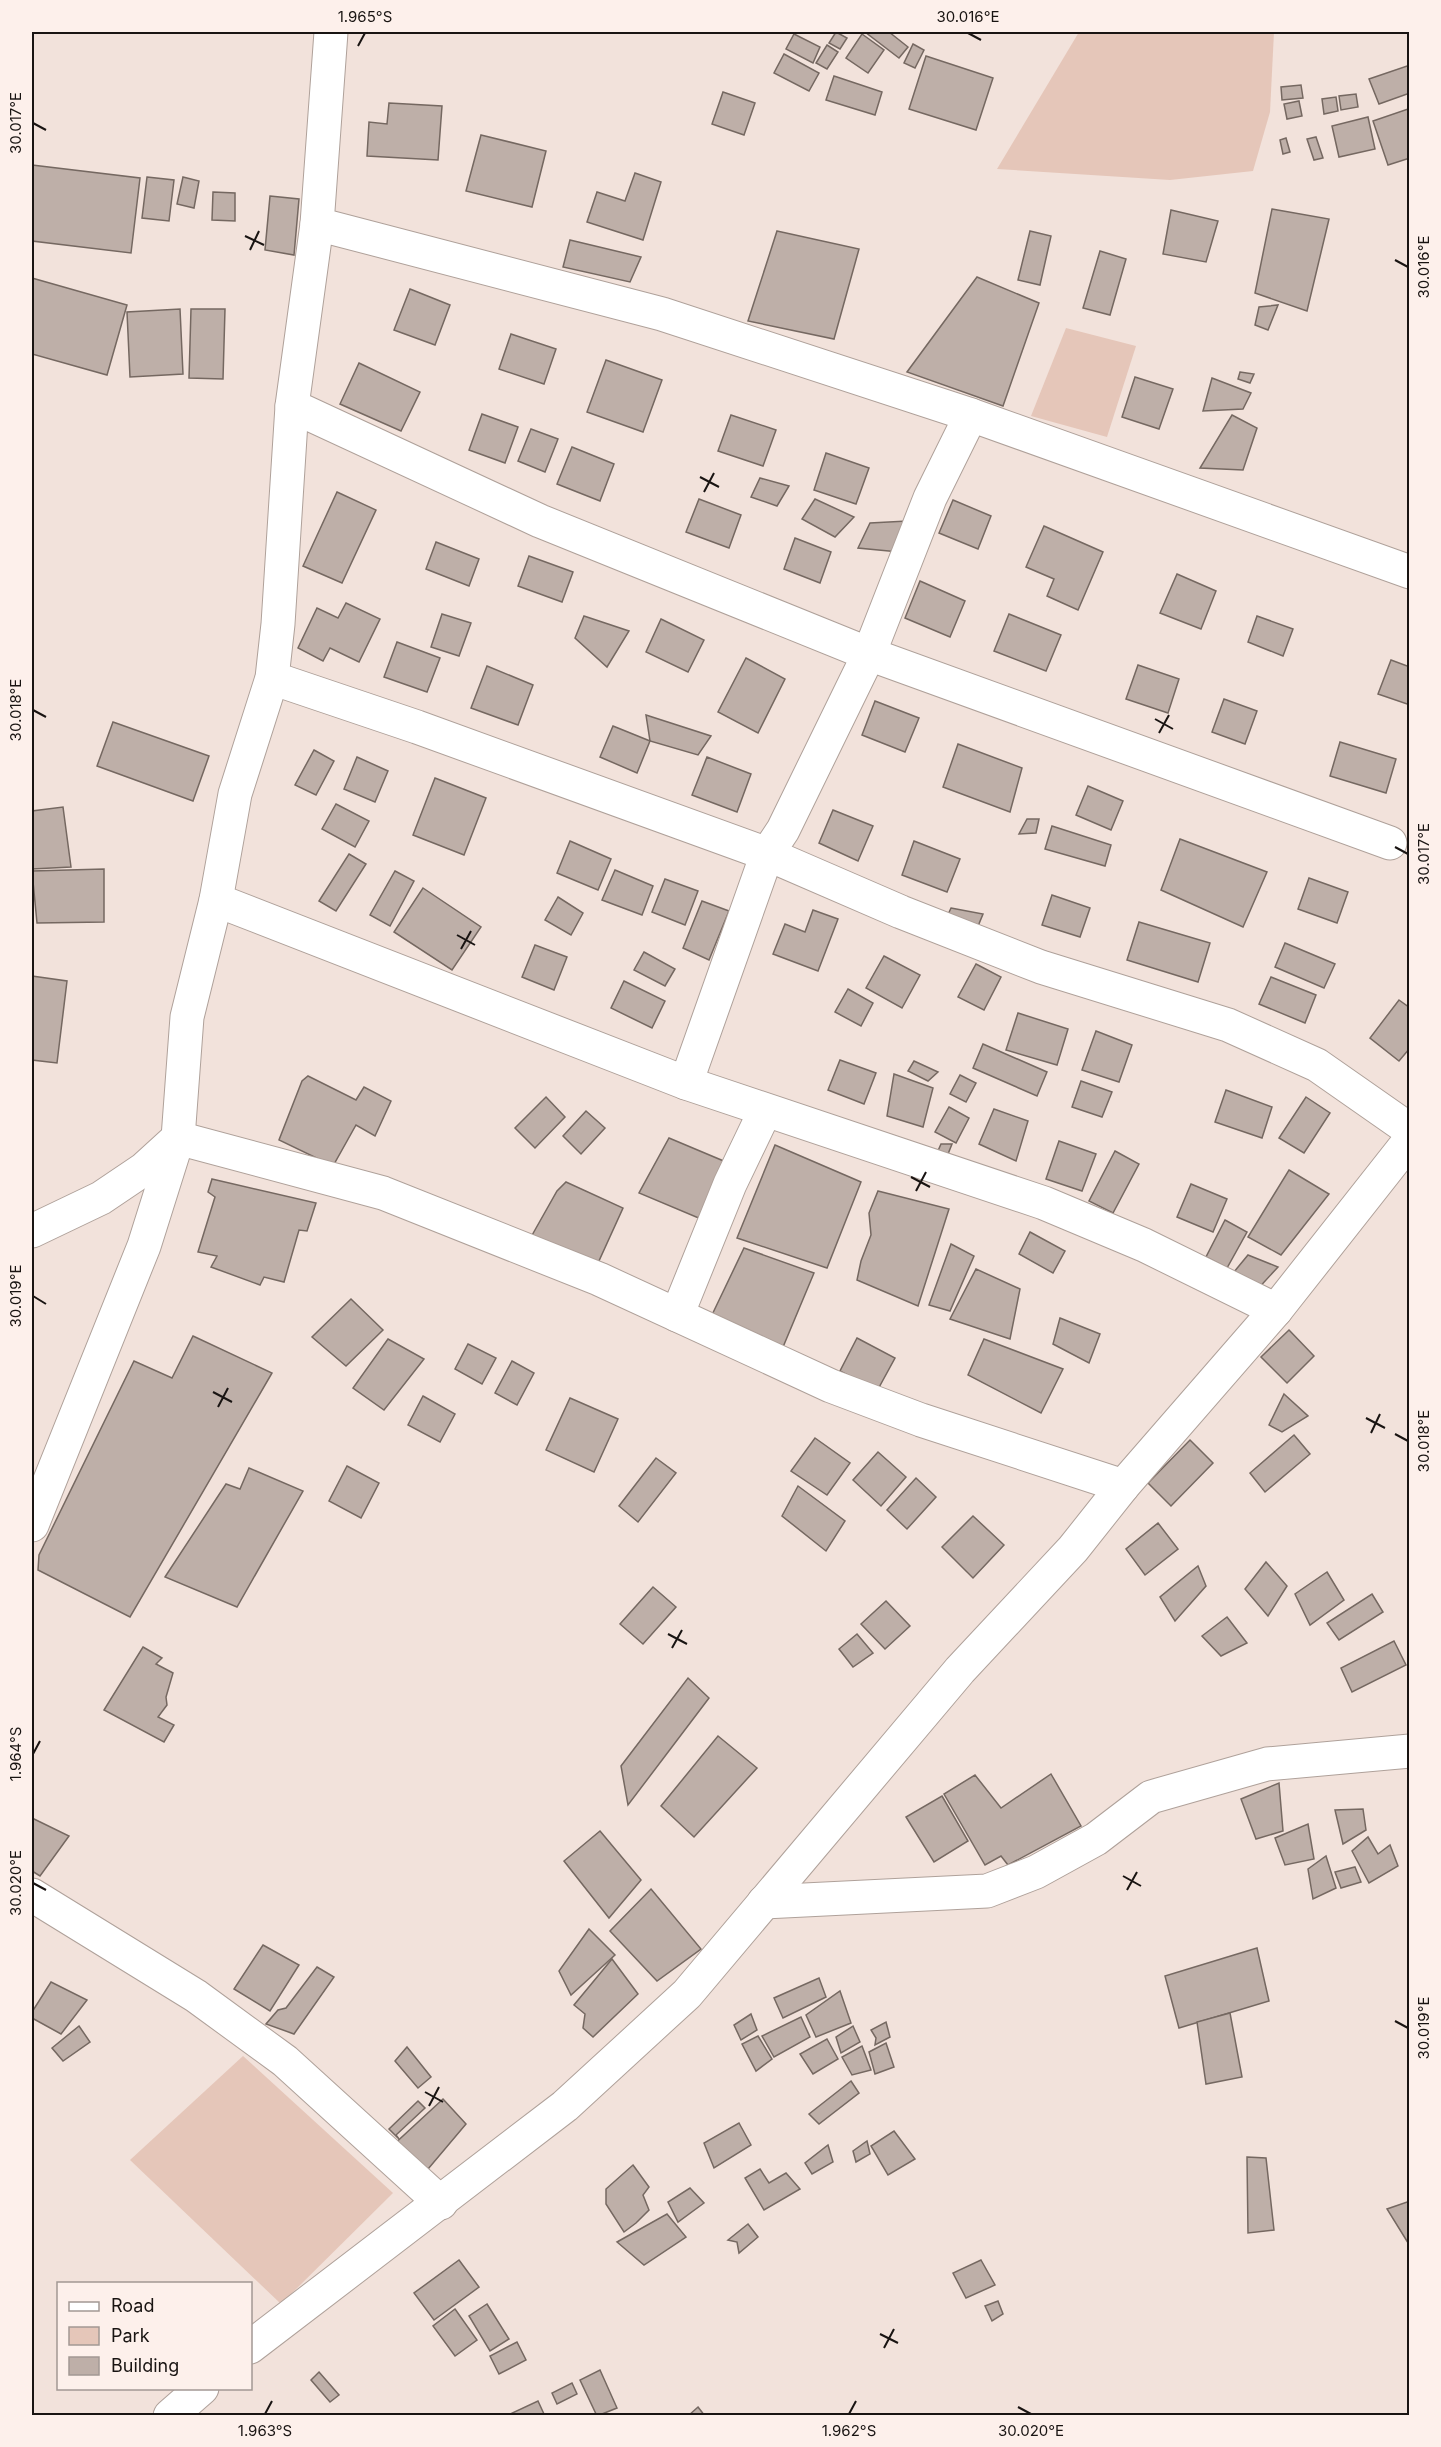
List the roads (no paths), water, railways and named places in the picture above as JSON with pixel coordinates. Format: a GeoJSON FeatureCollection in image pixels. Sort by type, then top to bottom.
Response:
{"type":"FeatureCollection","features":[{"type":"Feature","properties":{"kind":"street"},"geometry":{"type":"LineString","coordinates":[[32,1526],[144,1245],[178,1138],[187,1017],[216,900],[235,794],[272,678],[278,624],[292,406],[317,224],[331,32]]}},
{"type":"Feature","properties":{"kind":"street"},"geometry":{"type":"LineString","coordinates":[[317,224],[662,314],[971,415],[1410,572]]}},
{"type":"Feature","properties":{"kind":"street"},"geometry":{"type":"LineString","coordinates":[[292,406],[540,521],[869,654],[1390,843]]}},
{"type":"Feature","properties":{"kind":"street"},"geometry":{"type":"LineString","coordinates":[[686,1083],[767,854],[788,820],[869,654],[930,498],[971,415]]}},
{"type":"Feature","properties":{"kind":"street"},"geometry":{"type":"LineString","coordinates":[[272,678],[417,727],[767,854],[901,912],[1041,967],[1228,1025],[1317,1065],[1410,1130]]}},
{"type":"Feature","properties":{"kind":"street"},"geometry":{"type":"LineString","coordinates":[[216,900],[686,1083],[1044,1203],[1144,1245],[1276,1310]]}},
{"type":"Feature","properties":{"kind":"street"},"geometry":{"type":"LineString","coordinates":[[677,1315],[730,1184],[765,1111]]}},
{"type":"Feature","properties":{"kind":"street"},"geometry":{"type":"LineString","coordinates":[[32,1231],[101,1198],[144,1169],[178,1138]]}},
{"type":"Feature","properties":{"kind":"street"},"geometry":{"type":"LineString","coordinates":[[178,1138],[383,1193],[599,1280],[831,1386],[872,1402],[1123,1486]]}},
{"type":"Feature","properties":{"kind":"street"},"geometry":{"type":"LineString","coordinates":[[252,2345],[565,2106],[687,1994],[960,1670],[1073,1549],[1123,1486],[1276,1310],[1410,1140]]}},
{"type":"Feature","properties":{"kind":"street"},"geometry":{"type":"LineString","coordinates":[[764,1902],[987,1891],[1036,1872],[1096,1839],[1151,1797],[1267,1764],[1410,1751]]}},
{"type":"Feature","properties":{"kind":"street"},"geometry":{"type":"LineString","coordinates":[[32,1895],[196,1996],[285,2061],[441,2203]]}},
{"type":"Feature","properties":{"kind":"street"},"geometry":{"type":"LineString","coordinates":[[170,2415],[200,2390]]}}]}
